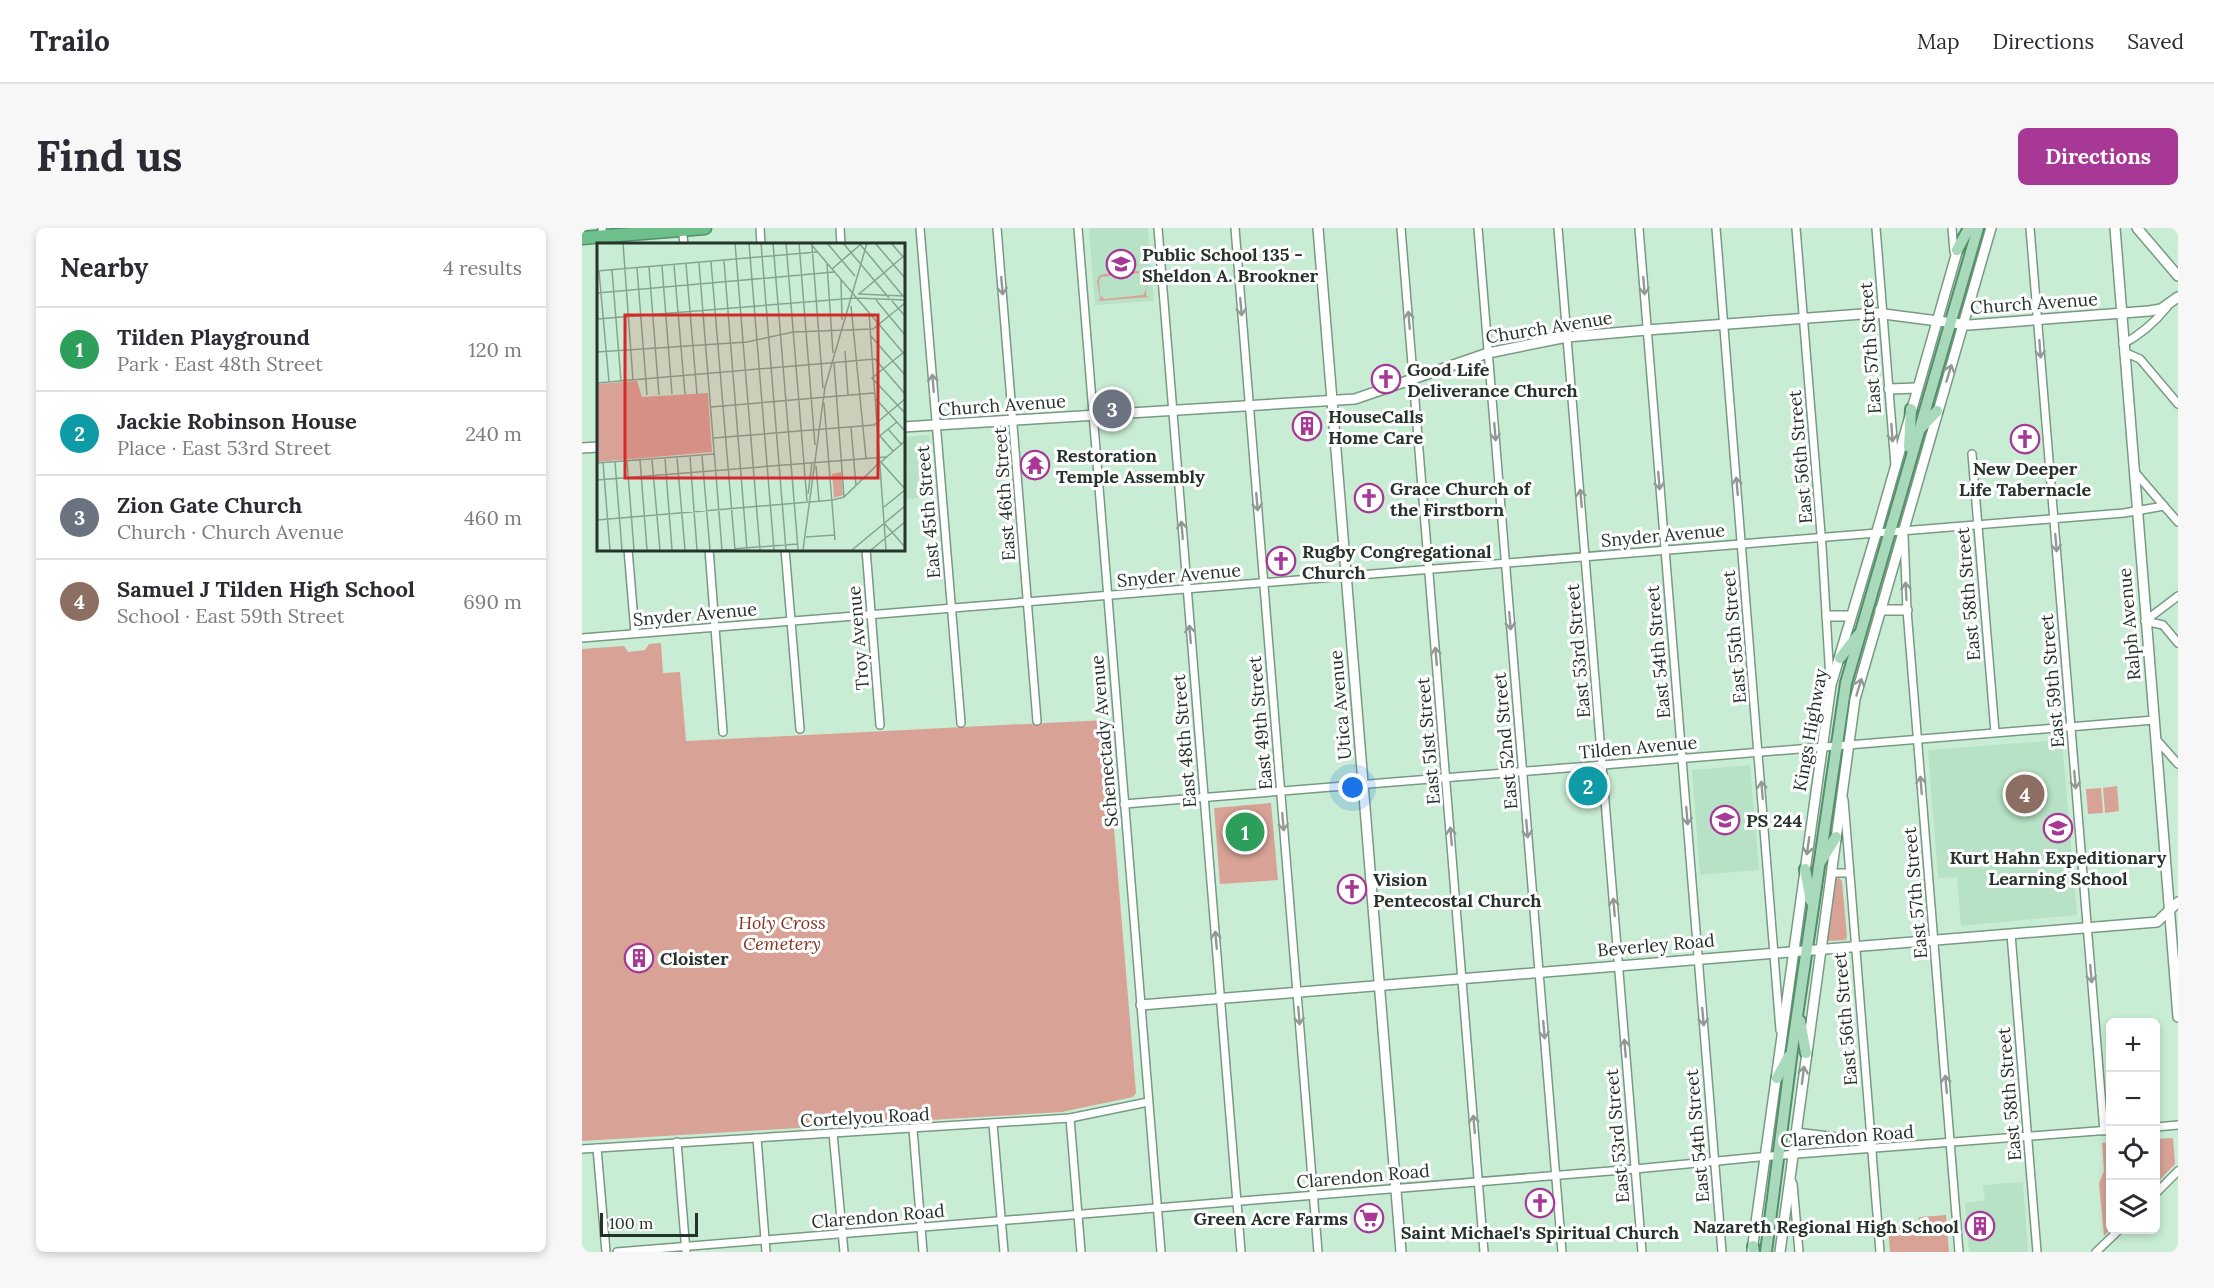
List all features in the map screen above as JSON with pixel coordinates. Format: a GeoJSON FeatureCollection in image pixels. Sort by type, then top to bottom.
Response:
{"type":"FeatureCollection","features":[{"type":"Feature","properties":{"kind":"highway"},"geometry":{"type":"LineString","coordinates":[[582,238],[705,228]]}},
{"type":"Feature","properties":{"kind":"main road"},"geometry":{"type":"LineString","coordinates":[[1956,255],[1975,230]]}},
{"type":"Feature","properties":{"kind":"main road","name":"Kings Highway"},"geometry":{"type":"LineString","coordinates":[[1766,1252],[1792,1050],[1846,683],[1975,230]]}},
{"type":"Feature","properties":{"kind":"main road"},"geometry":{"type":"LineString","coordinates":[[1909,465],[1911,409]]}},
{"type":"Feature","properties":{"kind":"main road"},"geometry":{"type":"LineString","coordinates":[[1918,432],[1937,411]]}},
{"type":"Feature","properties":{"kind":"main road"},"geometry":{"type":"LineString","coordinates":[[1840,658],[1861,630]]}},
{"type":"Feature","properties":{"kind":"main road"},"geometry":{"type":"LineString","coordinates":[[1819,863],[1836,837]]}},
{"type":"Feature","properties":{"kind":"main road"},"geometry":{"type":"LineString","coordinates":[[1805,869],[1813,910]]}},
{"type":"Feature","properties":{"kind":"main road"},"geometry":{"type":"LineString","coordinates":[[1798,1013],[1806,1053]]}},
{"type":"Feature","properties":{"kind":"main road"},"geometry":{"type":"LineString","coordinates":[[1777,1078],[1792,1050]]}},
{"type":"Feature","properties":{"kind":"street"},"geometry":{"type":"LineString","coordinates":[[760,228],[761,243]]}},
{"type":"Feature","properties":{"kind":"street"},"geometry":{"type":"LineString","coordinates":[[840,228],[841,243]]}},
{"type":"Feature","properties":{"kind":"street","name":"East 45th Street"},"geometry":{"type":"LineString","coordinates":[[920,228],[961,723]]}},
{"type":"Feature","properties":{"kind":"street","name":"East 46th Street"},"geometry":{"type":"LineString","coordinates":[[997,228],[1037,721]]}},
{"type":"Feature","properties":{"kind":"street","name":"Schenectady Avenue"},"geometry":{"type":"LineString","coordinates":[[1078,228],[1161,1252]]}},
{"type":"Feature","properties":{"kind":"street","name":"East 48th Street"},"geometry":{"type":"LineString","coordinates":[[1158,228],[1241,1252]]}},
{"type":"Feature","properties":{"kind":"street","name":"East 49th Street"},"geometry":{"type":"LineString","coordinates":[[1235,228],[1318,1252]]}},
{"type":"Feature","properties":{"kind":"street","name":"Utica Avenue"},"geometry":{"type":"LineString","coordinates":[[1318,228],[1401,1252]]}},
{"type":"Feature","properties":{"kind":"street","name":"East 51st Street"},"geometry":{"type":"LineString","coordinates":[[1401,228],[1484,1252]]}},
{"type":"Feature","properties":{"kind":"street","name":"East 52nd Street"},"geometry":{"type":"LineString","coordinates":[[1478,228],[1562,1252]]}},
{"type":"Feature","properties":{"kind":"street","name":"East 53rd Street"},"geometry":{"type":"LineString","coordinates":[[1558,228],[1642,1252]]}},
{"type":"Feature","properties":{"kind":"street","name":"East 54th Street"},"geometry":{"type":"LineString","coordinates":[[1639,228],[1722,1252]]}},
{"type":"Feature","properties":{"kind":"street","name":"East 55th Street"},"geometry":{"type":"LineString","coordinates":[[1716,228],[1781,1045]]}},
{"type":"Feature","properties":{"kind":"street","name":"East 56th Street"},"geometry":{"type":"LineString","coordinates":[[1796,228],[1831,685]]}},
{"type":"Feature","properties":{"kind":"street","name":"East 57th Street"},"geometry":{"type":"LineString","coordinates":[[1876,228],[1895,466]]}},
{"type":"Feature","properties":{"kind":"street"},"geometry":{"type":"LineString","coordinates":[[1952,228],[1956,255]]}},
{"type":"Feature","properties":{"kind":"street","name":"Kings Highway"},"geometry":{"type":"LineString","coordinates":[[1753,1250],[1831,685],[1964,228]]}},
{"type":"Feature","properties":{"kind":"street"},"geometry":{"type":"LineString","coordinates":[[1780,1252],[1855,699],[1991,228]]}},
{"type":"Feature","properties":{"kind":"street","name":"East 59th Street"},"geometry":{"type":"LineString","coordinates":[[2030,228],[2107,1126]]}},
{"type":"Feature","properties":{"kind":"street","name":"Ralph Avenue"},"geometry":{"type":"LineString","coordinates":[[2115,228],[2178,1017]]}},
{"type":"Feature","properties":{"kind":"street"},"geometry":{"type":"LineString","coordinates":[[2137,228],[2178,276]]}},
{"type":"Feature","properties":{"kind":"street","name":"Church Avenue"},"geometry":{"type":"LineString","coordinates":[[2124,348],[2178,297]]}},
{"type":"Feature","properties":{"kind":"street","name":"Church Avenue"},"geometry":{"type":"LineString","coordinates":[[904,427],[1355,399],[1488,353],[1567,338],[1647,330],[1884,314],[1964,324],[2121,314],[2149,311],[2169,304]]}},
{"type":"Feature","properties":{"kind":"street"},"geometry":{"type":"LineString","coordinates":[[2124,348],[2140,359],[2178,404]]}},
{"type":"Feature","properties":{"kind":"street"},"geometry":{"type":"LineString","coordinates":[[1889,389],[1917,388]]}},
{"type":"Feature","properties":{"kind":"street"},"geometry":{"type":"LineString","coordinates":[[582,448],[597,447]]}},
{"type":"Feature","properties":{"kind":"street","name":"East 58th Street"},"geometry":{"type":"LineString","coordinates":[[1972,454],[1995,732]]}},
{"type":"Feature","properties":{"kind":"street"},"geometry":{"type":"LineString","coordinates":[[2133,470],[2178,522]]}},
{"type":"Feature","properties":{"kind":"street","name":"Snyder Avenue"},"geometry":{"type":"LineString","coordinates":[[582,638],[1977,525],[2164,506]]}},
{"type":"Feature","properties":{"kind":"street","name":"East 57th Street"},"geometry":{"type":"LineString","coordinates":[[1903,531],[1907,610],[1959,1252]]}},
{"type":"Feature","properties":{"kind":"street"},"geometry":{"type":"LineString","coordinates":[[628,550],[635,633]]}},
{"type":"Feature","properties":{"kind":"street"},"geometry":{"type":"LineString","coordinates":[[708,550],[723,732]]}},
{"type":"Feature","properties":{"kind":"street"},"geometry":{"type":"LineString","coordinates":[[786,550],[800,729]]}},
{"type":"Feature","properties":{"kind":"street","name":"Troy Avenue"},"geometry":{"type":"LineString","coordinates":[[866,550],[880,724]]}},
{"type":"Feature","properties":{"kind":"street"},"geometry":{"type":"LineString","coordinates":[[2145,621],[2178,596]]}},
{"type":"Feature","properties":{"kind":"street"},"geometry":{"type":"LineString","coordinates":[[1880,610],[1907,610]]}},
{"type":"Feature","properties":{"kind":"street"},"geometry":{"type":"LineString","coordinates":[[1827,616],[1851,616]]}},
{"type":"Feature","properties":{"kind":"street"},"geometry":{"type":"LineString","coordinates":[[2145,621],[2163,625],[2178,643]]}},
{"type":"Feature","properties":{"kind":"street","name":"Tilden Avenue"},"geometry":{"type":"LineString","coordinates":[[1124,804],[2154,720]]}},
{"type":"Feature","properties":{"kind":"street"},"geometry":{"type":"LineString","coordinates":[[2155,739],[2178,764]]}},
{"type":"Feature","properties":{"kind":"street","name":"East 56th Street"},"geometry":{"type":"LineString","coordinates":[[1843,784],[1880,1252]]}},
{"type":"Feature","properties":{"kind":"street"},"geometry":{"type":"LineString","coordinates":[[1831,873],[1849,873]]}},
{"type":"Feature","properties":{"kind":"street","name":"Beverley Road"},"geometry":{"type":"LineString","coordinates":[[1141,1005],[2157,922],[2178,902]]}},
{"type":"Feature","properties":{"kind":"street","name":"East 58th Street"},"geometry":{"type":"LineString","coordinates":[[2011,934],[2037,1252]]}},
{"type":"Feature","properties":{"kind":"street","name":"Cortelyou Road"},"geometry":{"type":"LineString","coordinates":[[582,1149],[1070,1118],[1148,1102]]}},
{"type":"Feature","properties":{"kind":"street"},"geometry":{"type":"LineString","coordinates":[[1070,1118],[1081,1252]]}},
{"type":"Feature","properties":{"kind":"street"},"geometry":{"type":"LineString","coordinates":[[993,1124],[1004,1252]]}},
{"type":"Feature","properties":{"kind":"street"},"geometry":{"type":"LineString","coordinates":[[2160,1127],[2178,1125]]}},
{"type":"Feature","properties":{"kind":"street"},"geometry":{"type":"LineString","coordinates":[[913,1129],[923,1252]]}},
{"type":"Feature","properties":{"kind":"street","name":"Clarendon Road"},"geometry":{"type":"LineString","coordinates":[[617,1252],[686,1249],[765,1240],[1715,1161],[2106,1131]]}},
{"type":"Feature","properties":{"kind":"street"},"geometry":{"type":"LineString","coordinates":[[1796,1133],[1861,1141],[1871,1149]]}},
{"type":"Feature","properties":{"kind":"street"},"geometry":{"type":"LineString","coordinates":[[833,1134],[843,1252]]}},
{"type":"Feature","properties":{"kind":"street"},"geometry":{"type":"LineString","coordinates":[[757,1138],[766,1252]]}},
{"type":"Feature","properties":{"kind":"street"},"geometry":{"type":"LineString","coordinates":[[677,1142],[686,1249]]}},
{"type":"Feature","properties":{"kind":"street"},"geometry":{"type":"LineString","coordinates":[[597,1148],[606,1252]]}},
{"type":"Feature","properties":{"kind":"street"},"geometry":{"type":"LineString","coordinates":[[2160,1189],[2178,1171]]}},
{"type":"Feature","properties":{"kind":"street"},"geometry":{"type":"LineString","coordinates":[[1789,1177],[1793,1184],[1799,1252]]}},
{"type":"Feature","properties":{"kind":"street"},"geometry":{"type":"LineString","coordinates":[[2096,1252],[2115,1234]]}},
{"type":"Feature","properties":{"kind":"shaded area","name":"Public School 135 - Sheldon A. Brookner"},"geometry":{"type":"Polygon","coordinates":[[[1089,228],[1148,228],[1154,301],[1095,305],[1089,228]]]}},
{"type":"Feature","properties":{"kind":"shaded area"},"geometry":{"type":"Polygon","coordinates":[[[929,435],[934,497],[904,499],[904,470],[907,469],[904,437],[929,435]]]}},
{"type":"Feature","properties":{"kind":"shaded area"},"geometry":{"type":"Polygon","coordinates":[[[2062,740],[2077,915],[1961,926],[1957,877],[1938,878],[1928,750],[2062,740]]]}},
{"type":"Feature","properties":{"kind":"shaded area","name":"PS 244"},"geometry":{"type":"Polygon","coordinates":[[[1750,765],[1759,870],[1700,875],[1692,770],[1750,765]]]}},
{"type":"Feature","properties":{"kind":"shaded area","name":"Nazareth Regional High School"},"geometry":{"type":"Polygon","coordinates":[[[2023,1182],[2028,1252],[1969,1252],[1965,1203],[1985,1200],[1983,1185],[2023,1182]]]}},
{"type":"Feature","properties":{"kind":"green space"},"geometry":{"type":"Polygon","coordinates":[[[1140,271],[1147,277],[1146,295],[1149,297],[1098,301],[1100,299],[1097,281],[1099,276],[1140,271]],[[1141,273],[1101,277],[1100,296],[1105,299],[1143,295],[1146,280],[1141,273]]]}},
{"type":"Feature","properties":{"kind":"green space","name":"Holy Cross Cemetery"},"geometry":{"type":"Polygon","coordinates":[[[661,643],[663,673],[680,672],[686,741],[1105,720],[1136,1093],[1133,1097],[1062,1112],[582,1141],[582,649],[624,646],[628,652],[645,650],[649,644],[661,643]]]}},
{"type":"Feature","properties":{"kind":"green space"},"geometry":{"type":"Polygon","coordinates":[[[2117,786],[2119,811],[2105,813],[2103,788],[2117,786]]]}},
{"type":"Feature","properties":{"kind":"green space"},"geometry":{"type":"Polygon","coordinates":[[[2101,788],[2103,813],[2088,814],[2086,789],[2101,788]]]}},
{"type":"Feature","properties":{"kind":"green space"},"geometry":{"type":"Polygon","coordinates":[[[1271,803],[1278,880],[1220,884],[1214,808],[1271,803]]]}},
{"type":"Feature","properties":{"kind":"green space"},"geometry":{"type":"Polygon","coordinates":[[[1839,878],[1842,881],[1847,936],[1846,940],[1827,941],[1825,940],[1835,879],[1839,878]]]}},
{"type":"Feature","properties":{"kind":"green space"},"geometry":{"type":"Polygon","coordinates":[[[2173,1138],[2175,1164],[2160,1180],[2160,1139],[2173,1138]]]}},
{"type":"Feature","properties":{"kind":"green space"},"geometry":{"type":"Polygon","coordinates":[[[2106,1142],[2106,1234],[2104,1236],[2099,1183],[2104,1171],[2102,1143],[2106,1142]]]}},
{"type":"Feature","properties":{"kind":"green space"},"geometry":{"type":"Polygon","coordinates":[[[1946,1215],[1949,1252],[1890,1252],[1888,1228],[1919,1226],[1919,1217],[1946,1215]]]}},
{"type":"Feature","properties":{"kind":"place","name":"Public School 135 - Sheldon A. Brookner"},"geometry":{"type":"Point","coordinates":[1121,264]}},
{"type":"Feature","properties":{"kind":"place","name":"Good Life Deliverance Church"},"geometry":{"type":"Point","coordinates":[1386,379]}},
{"type":"Feature","properties":{"kind":"place","name":"Zion Gate Church"},"geometry":{"type":"Point","coordinates":[1112,409]}},
{"type":"Feature","properties":{"kind":"place","name":"HouseCalls Home Care"},"geometry":{"type":"Point","coordinates":[1307,426]}},
{"type":"Feature","properties":{"kind":"place","name":"New Deeper Life Tabernacle"},"geometry":{"type":"Point","coordinates":[2025,439]}},
{"type":"Feature","properties":{"kind":"place","name":"Restoration Temple Assembly"},"geometry":{"type":"Point","coordinates":[1035,465]}},
{"type":"Feature","properties":{"kind":"place","name":"Grace Church of the Firstborn"},"geometry":{"type":"Point","coordinates":[1369,498]}},
{"type":"Feature","properties":{"kind":"place","name":"Rugby Congregational Church"},"geometry":{"type":"Point","coordinates":[1281,561]}},
{"type":"Feature","properties":{"kind":"place","name":"Jackie Robinson House"},"geometry":{"type":"Point","coordinates":[1588,786]}},
{"type":"Feature","properties":{"kind":"place","name":"Samuel J Tilden High School"},"geometry":{"type":"Point","coordinates":[2025,794]}},
{"type":"Feature","properties":{"kind":"place","name":"PS 244"},"geometry":{"type":"Point","coordinates":[1725,820]}},
{"type":"Feature","properties":{"kind":"place","name":"Kurt Hahn Expeditionary Learning School"},"geometry":{"type":"Point","coordinates":[2058,828]}},
{"type":"Feature","properties":{"kind":"place","name":"Tilden Playground"},"geometry":{"type":"Point","coordinates":[1245,832]}},
{"type":"Feature","properties":{"kind":"place","name":"Vision Pentecostal Church"},"geometry":{"type":"Point","coordinates":[1352,889]}},
{"type":"Feature","properties":{"kind":"place","name":"Cloister"},"geometry":{"type":"Point","coordinates":[639,958]}},
{"type":"Feature","properties":{"kind":"place","name":"Saint Michael's Spiritual Church"},"geometry":{"type":"Point","coordinates":[1540,1203]}},
{"type":"Feature","properties":{"kind":"place","name":"Green Acre Farms"},"geometry":{"type":"Point","coordinates":[1369,1218]}},
{"type":"Feature","properties":{"kind":"place","name":"Nazareth Regional High School"},"geometry":{"type":"Point","coordinates":[1980,1226]}}]}
